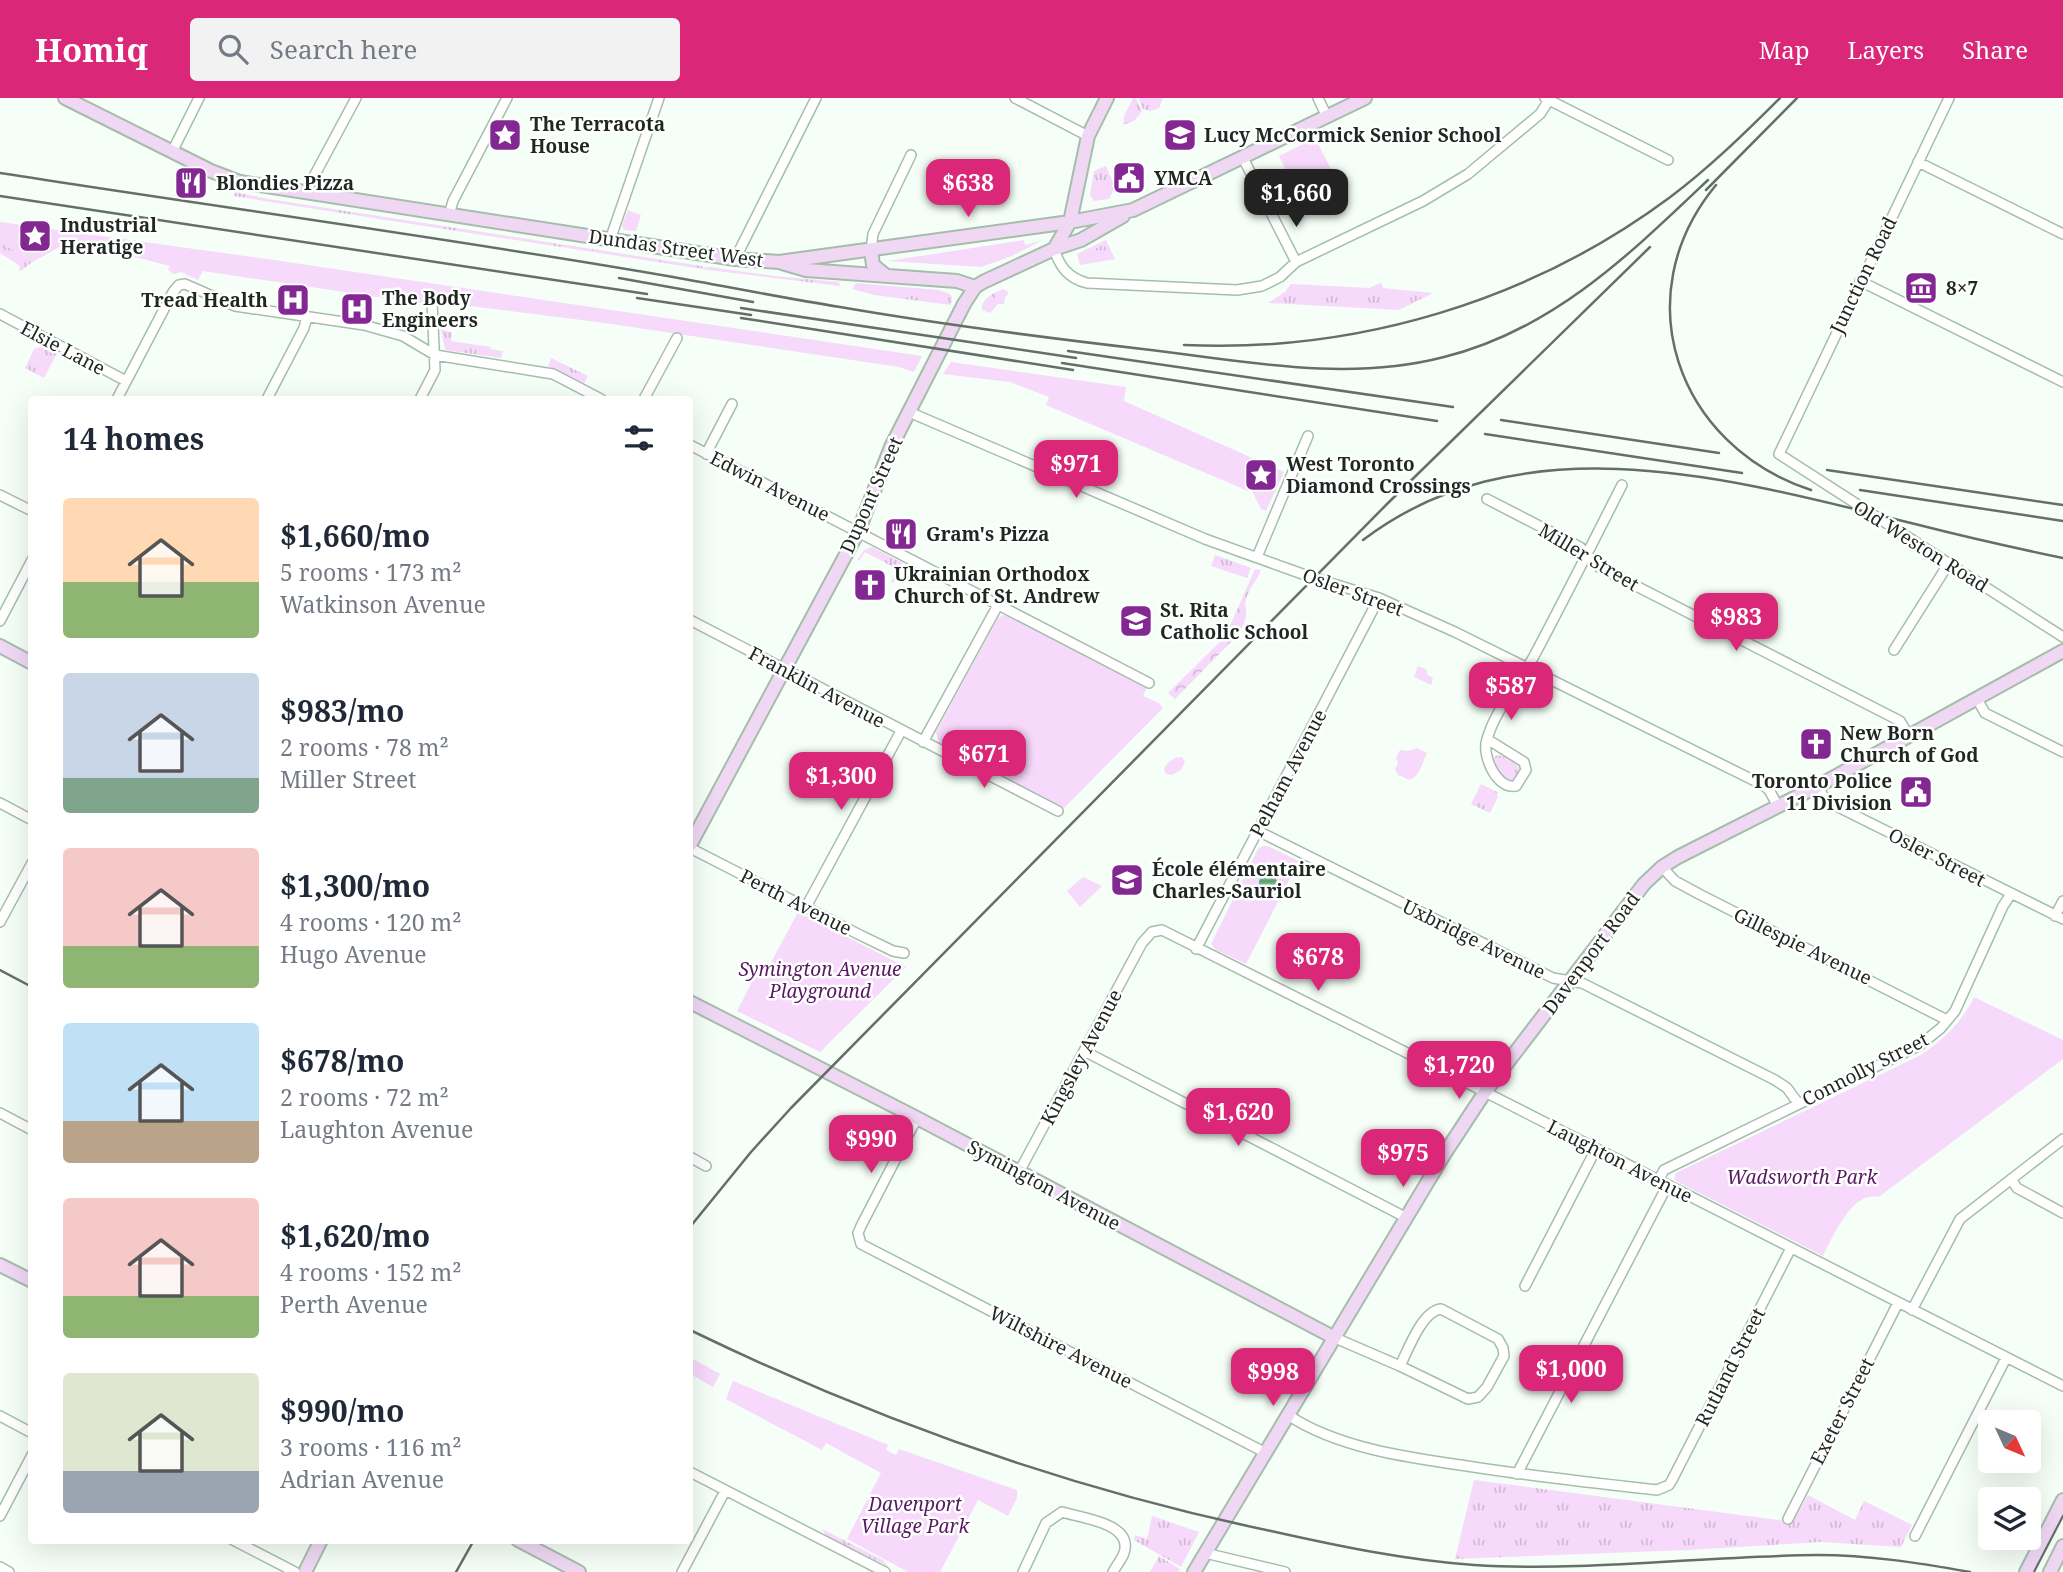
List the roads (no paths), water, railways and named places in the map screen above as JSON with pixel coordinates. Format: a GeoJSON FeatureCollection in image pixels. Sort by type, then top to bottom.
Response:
{"type":"FeatureCollection","features":[{"type":"Feature","properties":{"kind":"main road","name":"Dundas Street West"},"geometry":{"type":"LineString","coordinates":[[65,98],[172,152],[240,182],[734,259],[779,262],[1070,222],[1133,210],[1365,98]]}},
{"type":"Feature","properties":{"kind":"main road"},"geometry":{"type":"LineString","coordinates":[[1054,249],[1070,222],[1088,136],[1107,98]]}},
{"type":"Feature","properties":{"kind":"main road"},"geometry":{"type":"LineString","coordinates":[[779,262],[806,270],[957,281],[975,287],[1054,249],[1081,240],[1133,210]]}},
{"type":"Feature","properties":{"kind":"main road"},"geometry":{"type":"LineString","coordinates":[[871,250],[873,265],[884,274]]}},
{"type":"Feature","properties":{"kind":"main road","name":"Dupont Street"},"geometry":{"type":"LineString","coordinates":[[693,840],[858,532],[891,447],[975,287]]}},
{"type":"Feature","properties":{"kind":"main road"},"geometry":{"type":"LineString","coordinates":[[0,646],[28,661]]}},
{"type":"Feature","properties":{"kind":"main road","name":"Davenport Road"},"geometry":{"type":"LineString","coordinates":[[1194,1572],[1405,1217],[1485,1092],[1636,894],[1662,867],[1818,786],[2063,652]]}},
{"type":"Feature","properties":{"kind":"main road","name":"Symington Avenue"},"geometry":{"type":"LineString","coordinates":[[693,1004],[1333,1337]]}},
{"type":"Feature","properties":{"kind":"main road"},"geometry":{"type":"LineString","coordinates":[[0,1265],[28,1279]]}},
{"type":"Feature","properties":{"kind":"main road"},"geometry":{"type":"LineString","coordinates":[[2026,1572],[2063,1500]]}},
{"type":"Feature","properties":{"kind":"main road"},"geometry":{"type":"LineString","coordinates":[[305,1572],[319,1544]]}},
{"type":"Feature","properties":{"kind":"main road"},"geometry":{"type":"LineString","coordinates":[[526,1544],[579,1572]]}},
{"type":"Feature","properties":{"kind":"main road"},"geometry":{"type":"LineString","coordinates":[[2050,1572],[2063,1546]]}},
{"type":"Feature","properties":{"kind":"street"},"geometry":{"type":"LineString","coordinates":[[172,152],[199,98]]}},
{"type":"Feature","properties":{"kind":"street"},"geometry":{"type":"LineString","coordinates":[[305,193],[356,98]]}},
{"type":"Feature","properties":{"kind":"street"},"geometry":{"type":"LineString","coordinates":[[449,215],[453,201],[507,98]]}},
{"type":"Feature","properties":{"kind":"street"},"geometry":{"type":"LineString","coordinates":[[610,240],[659,98]]}},
{"type":"Feature","properties":{"kind":"street"},"geometry":{"type":"LineString","coordinates":[[734,259],[816,98]]}},
{"type":"Feature","properties":{"kind":"street"},"geometry":{"type":"LineString","coordinates":[[1015,98],[1088,136]]}},
{"type":"Feature","properties":{"kind":"street"},"geometry":{"type":"LineString","coordinates":[[1318,98],[1328,117]]}},
{"type":"Feature","properties":{"kind":"street","name":"Junction Road"},"geometry":{"type":"LineString","coordinates":[[1779,454],[1949,98]]}},
{"type":"Feature","properties":{"kind":"street"},"geometry":{"type":"LineString","coordinates":[[1054,249],[1062,268],[1069,275],[1087,283],[1237,290],[1262,286],[1280,277],[1296,262],[1423,201],[1468,174],[1540,114],[1547,99],[1668,160]]}},
{"type":"Feature","properties":{"kind":"street"},"geometry":{"type":"LineString","coordinates":[[871,250],[873,234],[911,155]]}},
{"type":"Feature","properties":{"kind":"street"},"geometry":{"type":"LineString","coordinates":[[1243,158],[1296,262]]}},
{"type":"Feature","properties":{"kind":"street"},"geometry":{"type":"LineString","coordinates":[[1918,162],[2063,234]]}},
{"type":"Feature","properties":{"kind":"street"},"geometry":{"type":"LineString","coordinates":[[1860,281],[2063,382]]}},
{"type":"Feature","properties":{"kind":"street"},"geometry":{"type":"LineString","coordinates":[[118,396],[179,285],[190,286],[235,306],[364,324],[403,337],[435,355],[548,373],[595,396]]}},
{"type":"Feature","properties":{"kind":"street"},"geometry":{"type":"LineString","coordinates":[[422,396],[435,370],[432,302]]}},
{"type":"Feature","properties":{"kind":"street","name":"Elsie Lane"},"geometry":{"type":"LineString","coordinates":[[0,314],[126,381]]}},
{"type":"Feature","properties":{"kind":"street"},"geometry":{"type":"LineString","coordinates":[[269,396],[304,328],[307,317]]}},
{"type":"Feature","properties":{"kind":"street"},"geometry":{"type":"LineString","coordinates":[[646,396],[677,338]]}},
{"type":"Feature","properties":{"kind":"street"},"geometry":{"type":"LineString","coordinates":[[706,454],[732,404]]}},
{"type":"Feature","properties":{"kind":"street","name":"Osler Street"},"geometry":{"type":"LineString","coordinates":[[909,412],[1205,539],[1380,598],[1763,785],[1778,806]]}},
{"type":"Feature","properties":{"kind":"street"},"geometry":{"type":"LineString","coordinates":[[1257,557],[1308,436]]}},
{"type":"Feature","properties":{"kind":"street","name":"Edwin Avenue"},"geometry":{"type":"LineString","coordinates":[[693,447],[1149,683]]}},
{"type":"Feature","properties":{"kind":"street","name":"Old Weston Road"},"geometry":{"type":"LineString","coordinates":[[1779,454],[2063,637]]}},
{"type":"Feature","properties":{"kind":"street"},"geometry":{"type":"LineString","coordinates":[[1487,739],[1524,762],[1526,770],[1516,786],[1504,784],[1487,761],[1487,739],[1509,694],[1518,685],[1523,666],[1622,485]]}},
{"type":"Feature","properties":{"kind":"street"},"geometry":{"type":"LineString","coordinates":[[0,495],[28,509]]}},
{"type":"Feature","properties":{"kind":"street","name":"Miller Street"},"geometry":{"type":"LineString","coordinates":[[1487,499],[1580,547],[1599,567],[1900,721],[1909,736]]}},
{"type":"Feature","properties":{"kind":"street"},"geometry":{"type":"LineString","coordinates":[[1894,650],[1949,563]]}},
{"type":"Feature","properties":{"kind":"street"},"geometry":{"type":"LineString","coordinates":[[0,621],[28,568]]}},
{"type":"Feature","properties":{"kind":"street","name":"Pelham Avenue"},"geometry":{"type":"LineString","coordinates":[[1196,949],[1380,598]]}},
{"type":"Feature","properties":{"kind":"street"},"geometry":{"type":"LineString","coordinates":[[923,742],[998,605]]}},
{"type":"Feature","properties":{"kind":"street","name":"Franklin Avenue"},"geometry":{"type":"LineString","coordinates":[[693,622],[1058,811]]}},
{"type":"Feature","properties":{"kind":"street"},"geometry":{"type":"LineString","coordinates":[[1977,699],[1985,713],[2063,752]]}},
{"type":"Feature","properties":{"kind":"street"},"geometry":{"type":"LineString","coordinates":[[806,907],[901,731]]}},
{"type":"Feature","properties":{"kind":"street","name":"Osler Street"},"geometry":{"type":"LineString","coordinates":[[1818,786],[1826,801],[2059,918]]}},
{"type":"Feature","properties":{"kind":"street"},"geometry":{"type":"LineString","coordinates":[[0,803],[28,818]]}},
{"type":"Feature","properties":{"kind":"street","name":"Uxbridge Avenue"},"geometry":{"type":"LineString","coordinates":[[1258,831],[1553,978],[1582,983],[1775,1080],[1787,1088],[1798,1103]]}},
{"type":"Feature","properties":{"kind":"street","name":"Perth Avenue"},"geometry":{"type":"LineString","coordinates":[[693,848],[893,951],[904,953]]}},
{"type":"Feature","properties":{"kind":"street","name":"Gillespie Avenue"},"geometry":{"type":"LineString","coordinates":[[1662,867],[1675,881],[1699,894],[1947,1020]]}},
{"type":"Feature","properties":{"kind":"street"},"geometry":{"type":"LineString","coordinates":[[0,922],[28,870]]}},
{"type":"Feature","properties":{"kind":"street","name":"Connolly Street"},"geometry":{"type":"LineString","coordinates":[[1517,1474],[1662,1183],[1664,1170],[1920,1045],[1955,1011],[2011,894]]}},
{"type":"Feature","properties":{"kind":"street"},"geometry":{"type":"LineString","coordinates":[[2059,918],[2063,901]]}},
{"type":"Feature","properties":{"kind":"street","name":"Laughton Avenue"},"geometry":{"type":"LineString","coordinates":[[1142,943],[1152,932],[1162,930],[2063,1387]]}},
{"type":"Feature","properties":{"kind":"street","name":"Kingsley Avenue"},"geometry":{"type":"LineString","coordinates":[[1019,1172],[1142,943]]}},
{"type":"Feature","properties":{"kind":"street"},"geometry":{"type":"LineString","coordinates":[[1084,1051],[1405,1217]]}},
{"type":"Feature","properties":{"kind":"street"},"geometry":{"type":"LineString","coordinates":[[0,1113],[28,1128]]}},
{"type":"Feature","properties":{"kind":"street","name":"Wiltshire Avenue"},"geometry":{"type":"LineString","coordinates":[[917,1118],[861,1226],[858,1239],[865,1247],[1266,1453]]}},
{"type":"Feature","properties":{"kind":"street"},"geometry":{"type":"LineString","coordinates":[[1912,1310],[1960,1219],[2063,1139]]}},
{"type":"Feature","properties":{"kind":"street"},"geometry":{"type":"LineString","coordinates":[[1525,1286],[1596,1149]]}},
{"type":"Feature","properties":{"kind":"street"},"geometry":{"type":"LineString","coordinates":[[693,1159],[706,1166]]}},
{"type":"Feature","properties":{"kind":"street"},"geometry":{"type":"LineString","coordinates":[[2011,1179],[2017,1188],[2063,1213]]}},
{"type":"Feature","properties":{"kind":"street","name":"Rutland Street"},"geometry":{"type":"LineString","coordinates":[[1517,1474],[1657,1490],[1669,1485],[1791,1248]]}},
{"type":"Feature","properties":{"kind":"street","name":"Exeter Street"},"geometry":{"type":"LineString","coordinates":[[1788,1519],[1898,1303]]}},
{"type":"Feature","properties":{"kind":"street","name":"Symington Avenue"},"geometry":{"type":"LineString","coordinates":[[1333,1337],[1468,1399],[1478,1397],[1487,1387],[1504,1356],[1503,1348],[1498,1339],[1441,1309],[1433,1310],[1424,1318],[1400,1366]]}},
{"type":"Feature","properties":{"kind":"street"},"geometry":{"type":"LineString","coordinates":[[1915,1536],[2006,1358]]}},
{"type":"Feature","properties":{"kind":"street"},"geometry":{"type":"LineString","coordinates":[[1288,1415],[1303,1425],[1390,1455],[1517,1474]]}},
{"type":"Feature","properties":{"kind":"street"},"geometry":{"type":"LineString","coordinates":[[0,1416],[28,1431]]}},
{"type":"Feature","properties":{"kind":"street"},"geometry":{"type":"LineString","coordinates":[[0,1516],[28,1463]]}},
{"type":"Feature","properties":{"kind":"street"},"geometry":{"type":"LineString","coordinates":[[693,1474],[886,1572]]}},
{"type":"Feature","properties":{"kind":"street"},"geometry":{"type":"LineString","coordinates":[[682,1572],[725,1491]]}},
{"type":"Feature","properties":{"kind":"street"},"geometry":{"type":"LineString","coordinates":[[1023,1572],[1046,1523],[1062,1512],[1113,1527],[1121,1532],[1126,1543],[1124,1554],[1113,1572]]}},
{"type":"Feature","properties":{"kind":"street"},"geometry":{"type":"LineString","coordinates":[[241,1544],[295,1572]]}},
{"type":"Feature","properties":{"kind":"street"},"geometry":{"type":"LineString","coordinates":[[1205,1553],[1285,1572]]}},
{"type":"Feature","properties":{"kind":"street"},"geometry":{"type":"LineString","coordinates":[[0,1567],[9,1572]]}},
{"type":"Feature","properties":{"kind":"tram line"},"geometry":{"type":"LineString","coordinates":[[2034,1572],[2063,1516]]}},
{"type":"Feature","properties":{"kind":"railway"},"geometry":{"type":"LineString","coordinates":[[1184,345],[1249,345],[1313,340],[1377,329],[1439,313],[1500,292],[1559,266],[1615,234],[1669,198],[1740,137],[1780,98]]}},
{"type":"Feature","properties":{"kind":"railway"},"geometry":{"type":"LineString","coordinates":[[1706,190],[1797,98]]}},
{"type":"Feature","properties":{"kind":"railway"},"geometry":{"type":"LineString","coordinates":[[0,173],[505,249],[819,304],[957,325],[1261,364],[1335,369],[1408,364],[1444,357],[1483,345],[1520,328],[1555,309],[1588,286],[1649,235],[1708,180]]}},
{"type":"Feature","properties":{"kind":"railway"},"geometry":{"type":"LineString","coordinates":[[1716,185],[1688,228],[1673,273],[1670,319],[1679,363],[1698,403],[1727,439],[1765,469],[1811,490]]}},
{"type":"Feature","properties":{"kind":"railway"},"geometry":{"type":"LineString","coordinates":[[0,196],[647,294]]}},
{"type":"Feature","properties":{"kind":"railway"},"geometry":{"type":"LineString","coordinates":[[693,1223],[791,1108],[1387,504],[1650,247]]}},
{"type":"Feature","properties":{"kind":"railway"},"geometry":{"type":"LineString","coordinates":[[619,278],[753,302]]}},
{"type":"Feature","properties":{"kind":"railway"},"geometry":{"type":"LineString","coordinates":[[637,298],[751,315]]}},
{"type":"Feature","properties":{"kind":"railway"},"geometry":{"type":"LineString","coordinates":[[741,308],[1076,358]]}},
{"type":"Feature","properties":{"kind":"railway"},"geometry":{"type":"LineString","coordinates":[[741,318],[1073,370]]}},
{"type":"Feature","properties":{"kind":"railway"},"geometry":{"type":"LineString","coordinates":[[1068,351],[1453,407]]}},
{"type":"Feature","properties":{"kind":"railway"},"geometry":{"type":"LineString","coordinates":[[1062,363],[1437,421]]}},
{"type":"Feature","properties":{"kind":"railway"},"geometry":{"type":"LineString","coordinates":[[1501,420],[1719,453]]}},
{"type":"Feature","properties":{"kind":"railway"},"geometry":{"type":"LineString","coordinates":[[1485,434],[1742,473]]}},
{"type":"Feature","properties":{"kind":"railway"},"geometry":{"type":"LineString","coordinates":[[1363,540],[1426,502],[1493,480],[1563,470],[1635,470],[1707,478],[1779,491],[2063,558]]}},
{"type":"Feature","properties":{"kind":"railway"},"geometry":{"type":"LineString","coordinates":[[1827,470],[2063,505]]}},
{"type":"Feature","properties":{"kind":"railway"},"geometry":{"type":"LineString","coordinates":[[1860,490],[2063,521]]}},
{"type":"Feature","properties":{"kind":"railway"},"geometry":{"type":"LineString","coordinates":[[0,970],[28,985]]}},
{"type":"Feature","properties":{"kind":"railway"},"geometry":{"type":"LineString","coordinates":[[693,1331],[760,1363],[902,1422],[1047,1473],[1196,1514],[1346,1547],[1423,1560],[1517,1567],[1818,1555],[1894,1560],[1970,1572]]}},
{"type":"Feature","properties":{"kind":"railway"},"geometry":{"type":"LineString","coordinates":[[456,1572],[472,1544]]}},
{"type":"Feature","properties":{"kind":"place","name":"The Terracota House"},"geometry":{"type":"Point","coordinates":[505,135]}},
{"type":"Feature","properties":{"kind":"place","name":"Lucy McCormick Senior School"},"geometry":{"type":"Point","coordinates":[1180,135]}},
{"type":"Feature","properties":{"kind":"place","name":"YMCA"},"geometry":{"type":"Point","coordinates":[1129,178]}},
{"type":"Feature","properties":{"kind":"place","name":"Blondies Pizza"},"geometry":{"type":"Point","coordinates":[191,183]}},
{"type":"Feature","properties":{"kind":"place","name":"Industrial Heratige"},"geometry":{"type":"Point","coordinates":[35,236]}},
{"type":"Feature","properties":{"kind":"place","name":"8×7"},"geometry":{"type":"Point","coordinates":[1921,288]}},
{"type":"Feature","properties":{"kind":"place","name":"Tread Health"},"geometry":{"type":"Point","coordinates":[293,300]}},
{"type":"Feature","properties":{"kind":"place","name":"The Body Engineers"},"geometry":{"type":"Point","coordinates":[357,309]}},
{"type":"Feature","properties":{"kind":"place","name":"West Toronto Diamond Crossings"},"geometry":{"type":"Point","coordinates":[1261,475]}},
{"type":"Feature","properties":{"kind":"place","name":"Gram's Pizza"},"geometry":{"type":"Point","coordinates":[901,534]}},
{"type":"Feature","properties":{"kind":"place","name":"Ukrainian Orthodox Church of St. Andrew"},"geometry":{"type":"Point","coordinates":[870,585]}},
{"type":"Feature","properties":{"kind":"place","name":"St. Rita Catholic School"},"geometry":{"type":"Point","coordinates":[1136,621]}},
{"type":"Feature","properties":{"kind":"place","name":"New Born Church of God"},"geometry":{"type":"Point","coordinates":[1816,744]}},
{"type":"Feature","properties":{"kind":"place","name":"Toronto Police 11 Division"},"geometry":{"type":"Point","coordinates":[1916,792]}},
{"type":"Feature","properties":{"kind":"place","name":"École élémentaire Charles-Sauriol"},"geometry":{"type":"Point","coordinates":[1127,880]}},
{"type":"Feature","properties":{"kind":"park label","name":"Symington Avenue Playground"},"geometry":{"type":"Point","coordinates":[820,980]}},
{"type":"Feature","properties":{"kind":"park label","name":"Wadsworth Park"},"geometry":{"type":"Point","coordinates":[1802,1177]}},
{"type":"Feature","properties":{"kind":"park label","name":"Davenport Village Park"},"geometry":{"type":"Point","coordinates":[915,1515]}}]}
